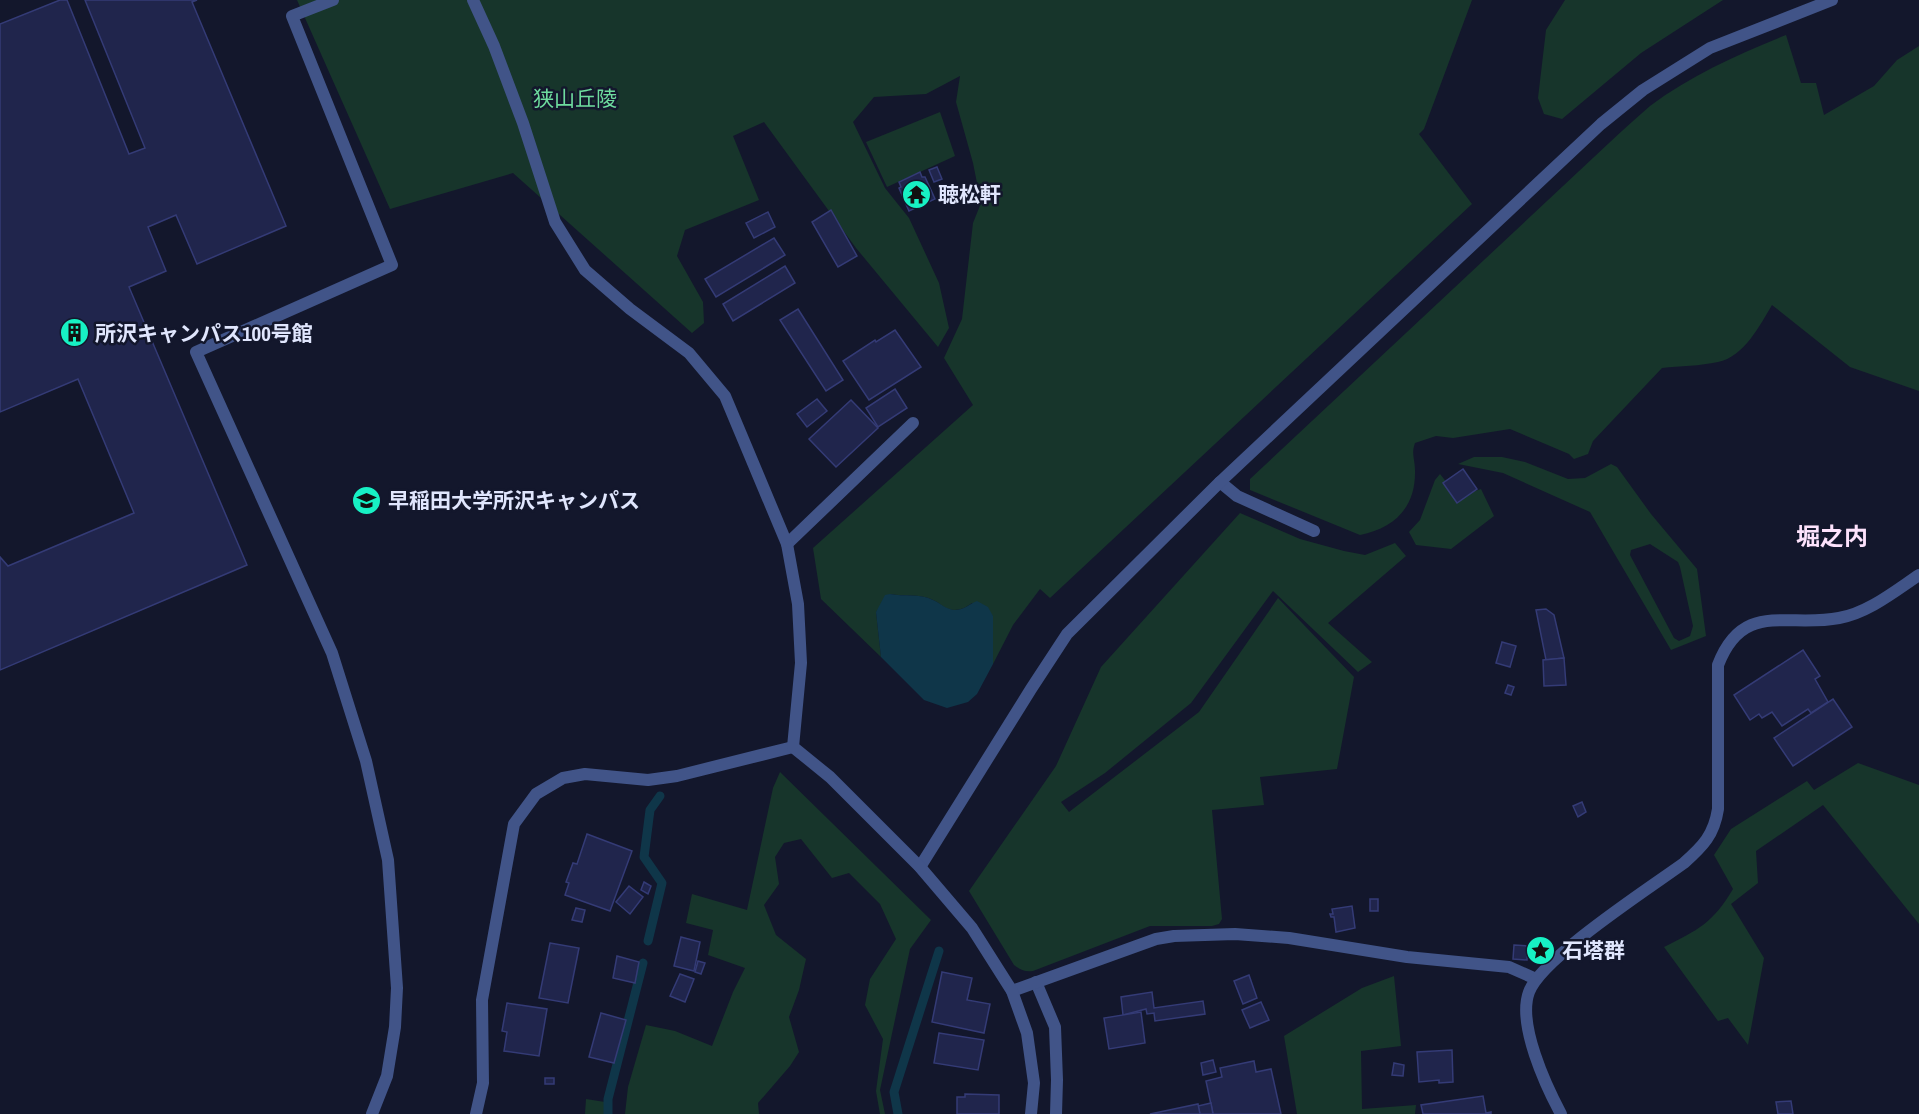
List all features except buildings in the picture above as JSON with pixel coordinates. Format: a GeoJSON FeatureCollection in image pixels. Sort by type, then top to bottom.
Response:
{"type":"FeatureCollection","features":[{"type":"Feature","properties":{"kind":"street"},"geometry":{"type":"LineString","coordinates":[[333,0],[292,16],[392,265],[196,352],[332,653],[366,761],[388,860],[397,988],[395,1027],[387,1076],[372,1114]]}},
{"type":"Feature","properties":{"kind":"street"},"geometry":{"type":"LineString","coordinates":[[473,0],[494,46],[523,123],[555,222],[585,270],[630,309],[689,353],[725,396],[787,544],[798,604],[801,663],[793,747]]}},
{"type":"Feature","properties":{"kind":"street"},"geometry":{"type":"LineString","coordinates":[[920,867],[1067,634],[1220,482],[1601,124],[1643,90],[1684,62],[1710,48],[1832,0]]}},
{"type":"Feature","properties":{"kind":"street"},"geometry":{"type":"LineString","coordinates":[[787,544],[913,423]]}},
{"type":"Feature","properties":{"kind":"street"},"geometry":{"type":"LineString","coordinates":[[1220,482],[1237,496],[1314,531]]}},
{"type":"Feature","properties":{"kind":"street"},"geometry":{"type":"LineString","coordinates":[[1561,1114],[1537,1065],[1530,1036],[1527,1007],[1529,992],[1536,979],[1563,951],[1684,863],[1702,847],[1715,826],[1718,809],[1718,665],[1725,648],[1738,633],[1757,622],[1780,619],[1839,618],[1858,612],[1919,575]]}},
{"type":"Feature","properties":{"kind":"street"},"geometry":{"type":"LineString","coordinates":[[793,747],[830,777],[920,867],[972,928],[1012,991],[1027,1034],[1034,1083],[1031,1114]]}},
{"type":"Feature","properties":{"kind":"street"},"geometry":{"type":"LineString","coordinates":[[476,1114],[483,1083],[482,1000],[514,824],[536,794],[563,778],[585,774],[648,780],[677,776],[793,747]]}},
{"type":"Feature","properties":{"kind":"street"},"geometry":{"type":"LineString","coordinates":[[1012,991],[1156,939],[1174,936],[1235,934],[1289,938],[1407,957],[1509,967],[1536,979]]}},
{"type":"Feature","properties":{"kind":"street"},"geometry":{"type":"LineString","coordinates":[[1036,982],[1055,1027],[1056,1114]]}},
{"type":"Feature","properties":{"kind":"green space","name":"狭山丘陵"},"geometry":{"type":"Polygon","coordinates":[[[297,0],[1472,0],[1424,129],[1419,134],[1472,204],[1050,598],[1040,589],[1013,625],[993,664],[993,616],[972,603],[962,609],[951,610],[928,598],[890,594],[876,612],[881,657],[821,599],[813,548],[973,405],[944,358],[962,319],[973,223],[981,203],[973,163],[956,102],[960,76],[926,94],[874,97],[853,122],[885,188],[909,218],[939,283],[949,328],[938,347],[856,248],[764,122],[733,136],[759,200],[685,230],[677,256],[703,302],[704,323],[692,333],[513,173],[390,209],[297,0]]]}},
{"type":"Feature","properties":{"kind":"green space"},"geometry":{"type":"Polygon","coordinates":[[[1565,0],[1723,0],[1641,53],[1562,119],[1544,114],[1538,98],[1546,30],[1565,0]]]}},
{"type":"Feature","properties":{"kind":"green space"},"geometry":{"type":"Polygon","coordinates":[[[1786,35],[1801,83],[1816,83],[1824,115],[1874,86],[1897,60],[1919,46],[1919,391],[1850,367],[1772,305],[1750,339],[1736,354],[1718,362],[1662,368],[1593,441],[1588,454],[1574,459],[1569,454],[1510,429],[1453,438],[1436,436],[1415,443],[1412,495],[1401,514],[1372,532],[1360,535],[1250,490],[1250,479],[1650,106],[1699,75],[1786,35]]]}},
{"type":"Feature","properties":{"kind":"green space"},"geometry":{"type":"Polygon","coordinates":[[[940,112],[955,156],[887,187],[866,142],[940,112]]]}},
{"type":"Feature","properties":{"kind":"green space"},"geometry":{"type":"Polygon","coordinates":[[[1474,457],[1502,457],[1525,462],[1568,479],[1585,478],[1611,464],[1617,467],[1651,514],[1697,569],[1706,636],[1671,650],[1590,512],[1503,473],[1458,464],[1474,457]],[[1650,544],[1631,550],[1630,555],[1674,638],[1679,641],[1690,636],[1693,626],[1678,562],[1650,544]]]}},
{"type":"Feature","properties":{"kind":"green space"},"geometry":{"type":"Polygon","coordinates":[[[1440,474],[1458,497],[1481,489],[1494,516],[1451,549],[1416,545],[1409,532],[1420,520],[1435,480],[1440,474]]]}},
{"type":"Feature","properties":{"kind":"green space"},"geometry":{"type":"Polygon","coordinates":[[[1240,513],[1300,539],[1344,551],[1365,555],[1395,543],[1406,556],[1328,623],[1372,662],[1358,672],[1273,591],[1191,703],[1105,773],[1061,802],[1069,812],[1199,712],[1278,598],[1354,677],[1337,769],[1260,777],[1264,805],[1212,810],[1222,919],[1219,924],[1150,926],[1033,971],[1021,969],[1014,965],[969,891],[1056,766],[1101,667],[1240,513]]]}},
{"type":"Feature","properties":{"kind":"green space"},"geometry":{"type":"Polygon","coordinates":[[[1858,763],[1919,785],[1919,924],[1823,805],[1756,851],[1758,883],[1731,904],[1764,958],[1748,1045],[1728,1018],[1718,1021],[1664,947],[1704,924],[1719,910],[1733,889],[1714,855],[1731,829],[1807,781],[1814,790],[1858,763]]]}},
{"type":"Feature","properties":{"kind":"green space"},"geometry":{"type":"Polygon","coordinates":[[[780,772],[931,920],[910,949],[880,1090],[885,1114],[880,1114],[876,1091],[883,1039],[865,1005],[870,979],[896,939],[880,904],[849,873],[832,878],[801,839],[784,843],[775,857],[779,884],[764,905],[776,935],[806,959],[799,990],[789,1017],[799,1052],[758,1103],[759,1114],[625,1114],[628,1087],[646,1025],[675,1031],[712,1046],[745,968],[708,955],[713,930],[686,923],[692,894],[747,910],[773,788],[780,772]]]}},
{"type":"Feature","properties":{"kind":"green space"},"geometry":{"type":"Polygon","coordinates":[[[1394,976],[1401,1046],[1361,1051],[1362,1109],[1416,1105],[1415,1114],[1297,1114],[1284,1036],[1362,988],[1394,976]]]}},
{"type":"Feature","properties":{"kind":"green space"},"geometry":{"type":"Polygon","coordinates":[[[586,1099],[605,1102],[604,1114],[585,1114],[586,1099]]]}},
{"type":"Feature","properties":{"kind":"water"},"geometry":{"type":"Polygon","coordinates":[[[885,595],[928,598],[952,610],[961,609],[977,601],[988,607],[993,616],[993,664],[977,694],[968,702],[947,708],[924,700],[881,657],[876,612],[885,595]]]}},
{"type":"Feature","properties":{"kind":"waterway"},"geometry":{"type":"LineString","coordinates":[[648,941],[662,883],[644,857],[650,810],[660,796]]}},
{"type":"Feature","properties":{"kind":"waterway"},"geometry":{"type":"LineString","coordinates":[[898,1114],[894,1092],[939,951]]}},
{"type":"Feature","properties":{"kind":"waterway"},"geometry":{"type":"LineString","coordinates":[[608,1114],[608,1099],[643,963]]}},
{"type":"Feature","properties":{"kind":"place","name":"聴松軒"},"geometry":{"type":"Point","coordinates":[917,194]}},
{"type":"Feature","properties":{"kind":"place","name":"所沢キャンパス100号館"},"geometry":{"type":"Point","coordinates":[74,333]}},
{"type":"Feature","properties":{"kind":"place","name":"早稲田大学所沢キャンパス"},"geometry":{"type":"Point","coordinates":[367,500]}},
{"type":"Feature","properties":{"kind":"place","name":"石塔群"},"geometry":{"type":"Point","coordinates":[1541,950]}},
{"type":"Feature","properties":{"kind":"district","name":"堀之内"},"geometry":{"type":"Point","coordinates":[1832,536]}}]}
